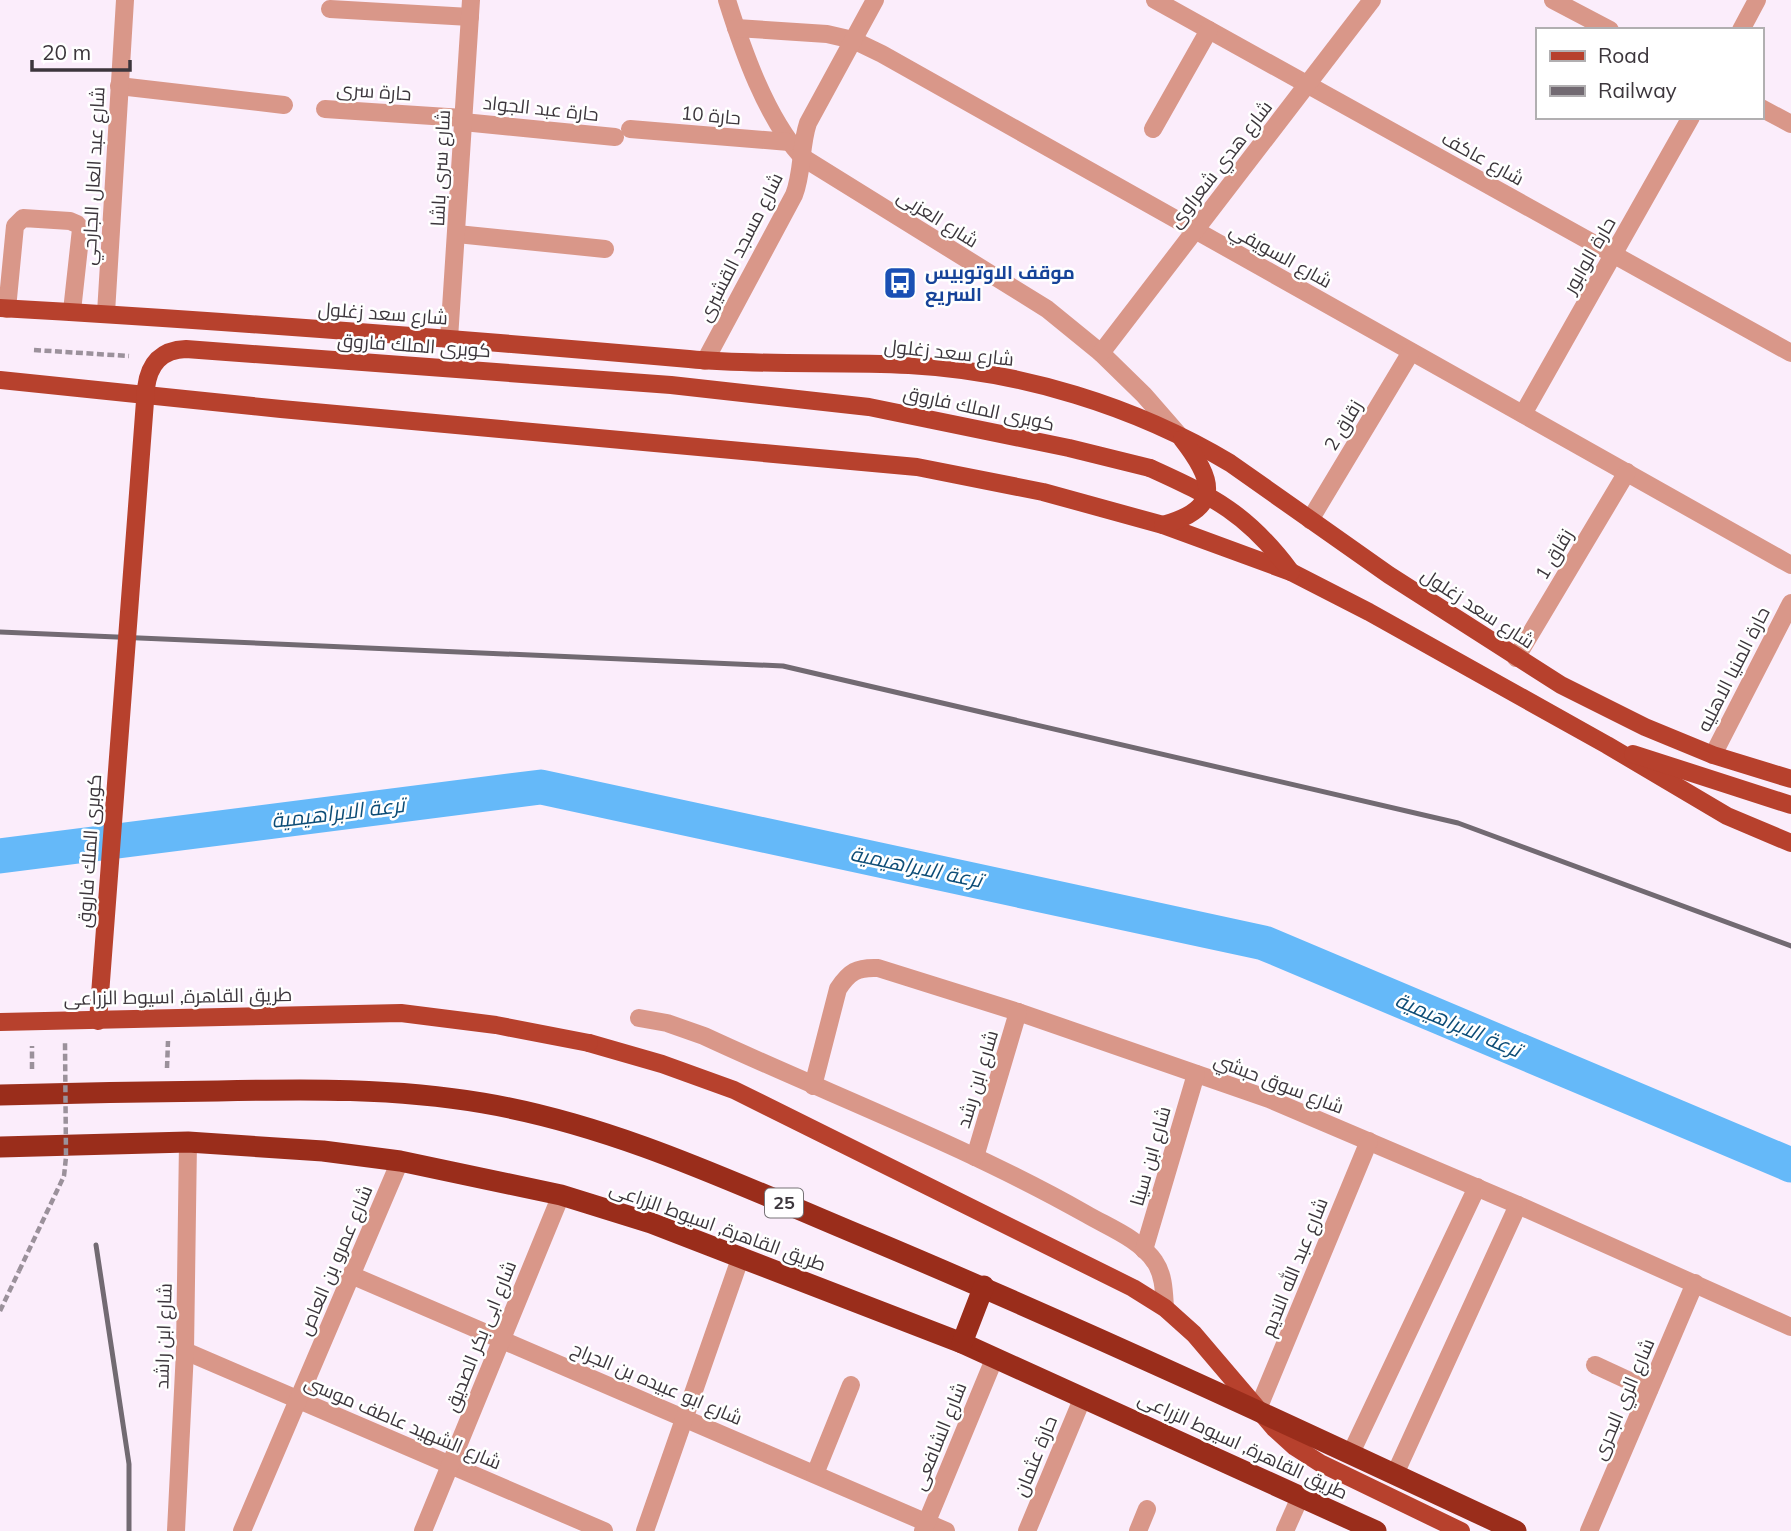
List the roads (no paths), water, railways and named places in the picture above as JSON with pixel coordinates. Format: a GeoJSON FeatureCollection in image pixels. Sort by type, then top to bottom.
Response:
{"type":"FeatureCollection","features":[{"type":"Feature","properties":{"kind":"highway","name":"طريق القاهرة, اسيوط الزراعى"},"geometry":{"type":"LineString","coordinates":[[0,1095],[323,1089],[403,1093],[483,1103],[561,1120],[638,1143],[984,1286],[1258,1409],[1516,1531]]}},
{"type":"Feature","properties":{"kind":"highway","name":"طريق القاهرة, اسيوط الزراعى"},"geometry":{"type":"LineString","coordinates":[[0,1147],[188,1142],[323,1151],[400,1161],[561,1195],[652,1223],[962,1343],[1376,1531]]}},
{"type":"Feature","properties":{"kind":"highway"},"geometry":{"type":"LineString","coordinates":[[962,1343],[984,1286]]}},
{"type":"Feature","properties":{"kind":"main road","name":"شارع سعد زغلول"},"geometry":{"type":"LineString","coordinates":[[3,309],[106,313],[705,361],[911,365],[1000,376],[1047,387],[1178,434],[1230,463],[1389,575],[1517,658],[1601,707],[1713,755],[1791,779]]}},
{"type":"Feature","properties":{"kind":"main road","name":"كوبرى الملك فاروق"},"geometry":{"type":"LineString","coordinates":[[98,1021],[146,388],[148,375],[158,358],[167,352],[186,349],[671,385],[869,407],[1069,448],[1150,468],[1206,494],[1246,520],[1291,572]]}},
{"type":"Feature","properties":{"kind":"main road"},"geometry":{"type":"LineString","coordinates":[[0,380],[917,467],[1043,492],[1163,525],[1291,572],[1369,612],[1606,745],[1727,817],[1791,843]]}},
{"type":"Feature","properties":{"kind":"main road"},"geometry":{"type":"LineString","coordinates":[[1163,525],[1185,519],[1195,513],[1206,494],[1204,470],[1178,434]]}},
{"type":"Feature","properties":{"kind":"main road"},"geometry":{"type":"LineString","coordinates":[[1606,745],[1791,805]]}},
{"type":"Feature","properties":{"kind":"main road","name":"طريق القاهرة, اسيوط الزراعى"},"geometry":{"type":"LineString","coordinates":[[0,1022],[401,1013],[496,1025],[589,1043],[662,1063],[734,1090],[1133,1287],[1165,1308],[1194,1334],[1258,1409],[1295,1447],[1320,1463],[1461,1531]]}},
{"type":"Feature","properties":{"kind":"street","name":"شارع عبد العال الجارحي"},"geometry":{"type":"LineString","coordinates":[[106,313],[125,0]]}},
{"type":"Feature","properties":{"kind":"street","name":"شارع العزبى"},"geometry":{"type":"LineString","coordinates":[[727,0],[774,118],[802,157],[1046,309],[1101,353],[1144,395],[1178,434]]}},
{"type":"Feature","properties":{"kind":"street","name":"شارع مسجد القشيرى"},"geometry":{"type":"LineString","coordinates":[[705,361],[794,195],[808,123],[875,0]]}},
{"type":"Feature","properties":{"kind":"street","name":"شارع هدي شعراوى"},"geometry":{"type":"LineString","coordinates":[[1101,353],[1372,0]]}},
{"type":"Feature","properties":{"kind":"street"},"geometry":{"type":"LineString","coordinates":[[1553,0],[1607,28]]}},
{"type":"Feature","properties":{"kind":"street"},"geometry":{"type":"LineString","coordinates":[[1742,28],[1757,0]]}},
{"type":"Feature","properties":{"kind":"street","name":"شارع عاكف"},"geometry":{"type":"LineString","coordinates":[[1158,1],[1791,353]]}},
{"type":"Feature","properties":{"kind":"street"},"geometry":{"type":"LineString","coordinates":[[330,9],[470,8]]}},
{"type":"Feature","properties":{"kind":"street","name":"شارع سرى باشا"},"geometry":{"type":"LineString","coordinates":[[449,339],[470,8]]}},
{"type":"Feature","properties":{"kind":"street","name":"شارع السويفي"},"geometry":{"type":"LineString","coordinates":[[736,28],[827,34],[853,40],[882,54],[1791,565]]}},
{"type":"Feature","properties":{"kind":"street"},"geometry":{"type":"LineString","coordinates":[[1153,130],[1209,30]]}},
{"type":"Feature","properties":{"kind":"street"},"geometry":{"type":"LineString","coordinates":[[120,86],[284,105]]}},
{"type":"Feature","properties":{"kind":"street","name":"حارة سرى"},"geometry":{"type":"LineString","coordinates":[[325,109],[463,120]]}},
{"type":"Feature","properties":{"kind":"street"},"geometry":{"type":"LineString","coordinates":[[1763,109],[1791,124]]}},
{"type":"Feature","properties":{"kind":"street","name":"حارة الوابور"},"geometry":{"type":"LineString","coordinates":[[1523,414],[1690,119]]}},
{"type":"Feature","properties":{"kind":"street","name":"حارة عبد الجواد"},"geometry":{"type":"LineString","coordinates":[[463,120],[622,133]]}},
{"type":"Feature","properties":{"kind":"street","name":"حارة 10"},"geometry":{"type":"LineString","coordinates":[[622,133],[789,142]]}},
{"type":"Feature","properties":{"kind":"street"},"geometry":{"type":"LineString","coordinates":[[3,309],[15,226],[23,218],[70,221],[81,229],[72,311]]}},
{"type":"Feature","properties":{"kind":"street"},"geometry":{"type":"LineString","coordinates":[[457,234],[605,249]]}},
{"type":"Feature","properties":{"kind":"street","name":"زقاق 2"},"geometry":{"type":"LineString","coordinates":[[1310,520],[1411,352]]}},
{"type":"Feature","properties":{"kind":"street","name":"زقاق 1"},"geometry":{"type":"LineString","coordinates":[[1517,658],[1627,471]]}},
{"type":"Feature","properties":{"kind":"street","name":"حارة المنيا الاهليه"},"geometry":{"type":"LineString","coordinates":[[1713,755],[1791,603]]}},
{"type":"Feature","properties":{"kind":"street","name":"شارع سوق حبشي"},"geometry":{"type":"LineString","coordinates":[[813,1086],[838,989],[847,975],[861,967],[878,968],[1018,1012],[1269,1100],[1477,1187],[1791,1327]]}},
{"type":"Feature","properties":{"kind":"street","name":"شارع ابن رشد"},"geometry":{"type":"LineString","coordinates":[[975,1157],[1018,1012]]}},
{"type":"Feature","properties":{"kind":"street"},"geometry":{"type":"LineString","coordinates":[[639,1018],[667,1023],[705,1036],[975,1157],[1050,1194],[1123,1235],[1144,1250],[1156,1263],[1163,1281],[1165,1308]]}},
{"type":"Feature","properties":{"kind":"street","name":"شارع ابن سينا"},"geometry":{"type":"LineString","coordinates":[[1144,1250],[1196,1074]]}},
{"type":"Feature","properties":{"kind":"street","name":"شارع عبد الله النديم"},"geometry":{"type":"LineString","coordinates":[[1258,1409],[1369,1141]]}},
{"type":"Feature","properties":{"kind":"street","name":"شارع ابن راشد"},"geometry":{"type":"LineString","coordinates":[[176,1531],[185,1351],[188,1142]]}},
{"type":"Feature","properties":{"kind":"street","name":"شارع عمرو بن العاص"},"geometry":{"type":"LineString","coordinates":[[242,1531],[400,1161]]}},
{"type":"Feature","properties":{"kind":"street"},"geometry":{"type":"LineString","coordinates":[[1351,1453],[1477,1187]]}},
{"type":"Feature","properties":{"kind":"street","name":"شارع ابى بكر الصديق"},"geometry":{"type":"LineString","coordinates":[[423,1531],[561,1195]]}},
{"type":"Feature","properties":{"kind":"street"},"geometry":{"type":"LineString","coordinates":[[1395,1474],[1518,1205]]}},
{"type":"Feature","properties":{"kind":"street"},"geometry":{"type":"LineString","coordinates":[[645,1531],[741,1256]]}},
{"type":"Feature","properties":{"kind":"street","name":"شارع ابو عبيده بن الجراح"},"geometry":{"type":"LineString","coordinates":[[351,1275],[815,1474],[925,1527],[946,1531]]}},
{"type":"Feature","properties":{"kind":"street","name":"شارع الري البحرى"},"geometry":{"type":"LineString","coordinates":[[1589,1531],[1695,1283]]}},
{"type":"Feature","properties":{"kind":"street","name":"شارع الشهيد عاطف موسى"},"geometry":{"type":"LineString","coordinates":[[185,1351],[604,1531]]}},
{"type":"Feature","properties":{"kind":"street","name":"شارع الشافعى"},"geometry":{"type":"LineString","coordinates":[[925,1527],[995,1357]]}},
{"type":"Feature","properties":{"kind":"street"},"geometry":{"type":"LineString","coordinates":[[1595,1365],[1649,1390]]}},
{"type":"Feature","properties":{"kind":"street"},"geometry":{"type":"LineString","coordinates":[[815,1474],[850,1385]]}},
{"type":"Feature","properties":{"kind":"street","name":"حارة عثمان"},"geometry":{"type":"LineString","coordinates":[[1027,1531],[1083,1396]]}},
{"type":"Feature","properties":{"kind":"street"},"geometry":{"type":"LineString","coordinates":[[1284,1531],[1301,1496]]}},
{"type":"Feature","properties":{"kind":"street"},"geometry":{"type":"LineString","coordinates":[[1138,1531],[1147,1509]]}},
{"type":"Feature","properties":{"kind":"waterway","name":"ترعة الابراهيمية"},"geometry":{"type":"LineString","coordinates":[[0,856],[541,787],[1264,943],[1791,1165]]}},
{"type":"Feature","properties":{"kind":"railway"},"geometry":{"type":"LineString","coordinates":[[0,632],[783,666],[1458,823],[1791,946]]}},
{"type":"Feature","properties":{"kind":"railway"},"geometry":{"type":"LineString","coordinates":[[96,1245],[129,1464],[129,1531]]}},
{"type":"Feature","properties":{"kind":"place","name":"موقف الاوتوبيس السريع"},"geometry":{"type":"Point","coordinates":[900,283]}}]}
